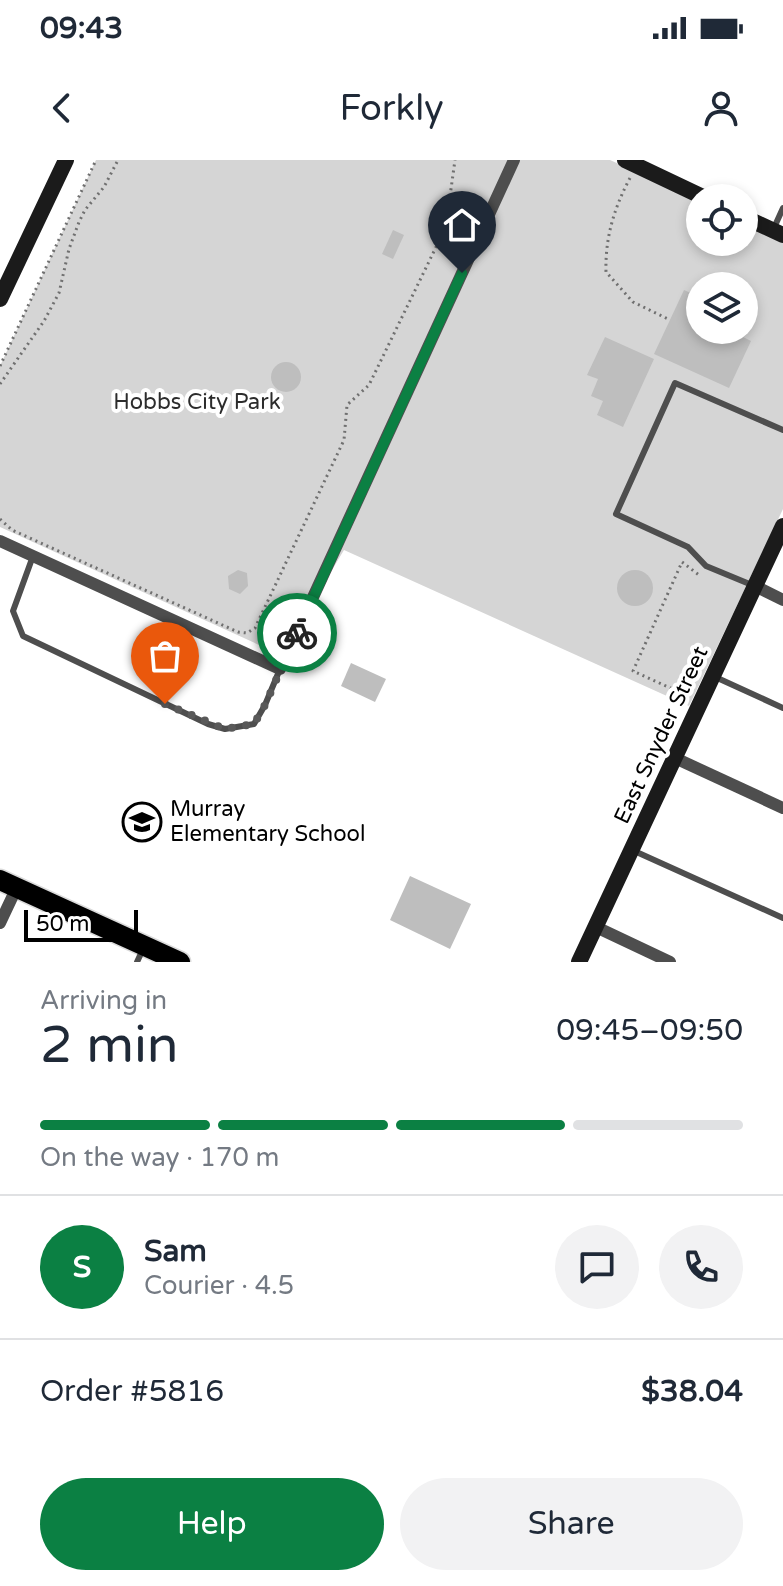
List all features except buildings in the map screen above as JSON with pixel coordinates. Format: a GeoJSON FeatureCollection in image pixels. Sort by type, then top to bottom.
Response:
{"type":"FeatureCollection","features":[{"type":"Feature","properties":{"kind":"main road"},"geometry":{"type":"LineString","coordinates":[[8,884],[140,954],[180,962]]}},
{"type":"Feature","properties":{"kind":"street"},"geometry":{"type":"LineString","coordinates":[[0,299],[66,160]]}},
{"type":"Feature","properties":{"kind":"street"},"geometry":{"type":"LineString","coordinates":[[0,541],[280,669],[514,160]]}},
{"type":"Feature","properties":{"kind":"street"},"geometry":{"type":"LineString","coordinates":[[643,165],[686,188]]}},
{"type":"Feature","properties":{"kind":"street"},"geometry":{"type":"LineString","coordinates":[[758,224],[778,233]]}},
{"type":"Feature","properties":{"kind":"street","name":"East Snyder Street"},"geometry":{"type":"LineString","coordinates":[[579,962],[783,526]]}},
{"type":"Feature","properties":{"kind":"street"},"geometry":{"type":"LineString","coordinates":[[755,586],[783,600]]}},
{"type":"Feature","properties":{"kind":"street"},"geometry":{"type":"LineString","coordinates":[[675,758],[783,808]]}},
{"type":"Feature","properties":{"kind":"street"},"geometry":{"type":"LineString","coordinates":[[0,923],[8,884]]}},
{"type":"Feature","properties":{"kind":"street"},"geometry":{"type":"LineString","coordinates":[[596,927],[670,962]]}},
{"type":"Feature","properties":{"kind":"lane"},"geometry":{"type":"LineString","coordinates":[[778,233],[783,208]]}},
{"type":"Feature","properties":{"kind":"lane"},"geometry":{"type":"LineString","coordinates":[[755,586],[706,566],[688,547],[616,514],[675,383],[783,430]]}},
{"type":"Feature","properties":{"kind":"lane"},"geometry":{"type":"LineString","coordinates":[[33,556],[13,611],[23,636],[208,724],[225,729],[254,724],[280,669]]}},
{"type":"Feature","properties":{"kind":"lane"},"geometry":{"type":"LineString","coordinates":[[713,676],[783,708]]}},
{"type":"Feature","properties":{"kind":"lane"},"geometry":{"type":"LineString","coordinates":[[632,850],[783,918]]}},
{"type":"Feature","properties":{"kind":"path"},"geometry":{"type":"LineString","coordinates":[[0,366],[96,160]]}},
{"type":"Feature","properties":{"kind":"path"},"geometry":{"type":"LineString","coordinates":[[0,384],[44,321],[59,293],[79,222],[104,187],[118,160]]}},
{"type":"Feature","properties":{"kind":"path"},"geometry":{"type":"LineString","coordinates":[[0,519],[12,530],[238,632],[247,633],[255,628],[344,440],[347,405],[369,385],[438,243],[447,218],[455,160]]}},
{"type":"Feature","properties":{"kind":"path"},"geometry":{"type":"LineString","coordinates":[[643,165],[620,196],[605,246],[606,272],[633,302],[670,320]]}},
{"type":"Feature","properties":{"kind":"path"},"geometry":{"type":"LineString","coordinates":[[682,562],[633,671],[688,696]]}},
{"type":"Feature","properties":{"kind":"green space","name":"Hobbs City Park"},"geometry":{"type":"Polygon","coordinates":[[[96,160],[610,160],[686,195],[686,256],[758,256],[758,228],[783,239],[783,509],[689,706],[344,550],[281,655],[0,527],[0,366],[96,160]]]}},
{"type":"Feature","properties":{"kind":"way so far"},"geometry":{"type":"LineString","coordinates":[[165,704],[225,729],[254,724],[297,633]]}},
{"type":"Feature","properties":{"kind":"place","name":"Murray Elementary School"},"geometry":{"type":"Point","coordinates":[142,822]}},
{"type":"Feature","properties":{"kind":"route"},"geometry":{"type":"LineString","coordinates":[[297,633],[462,273]]}}]}
